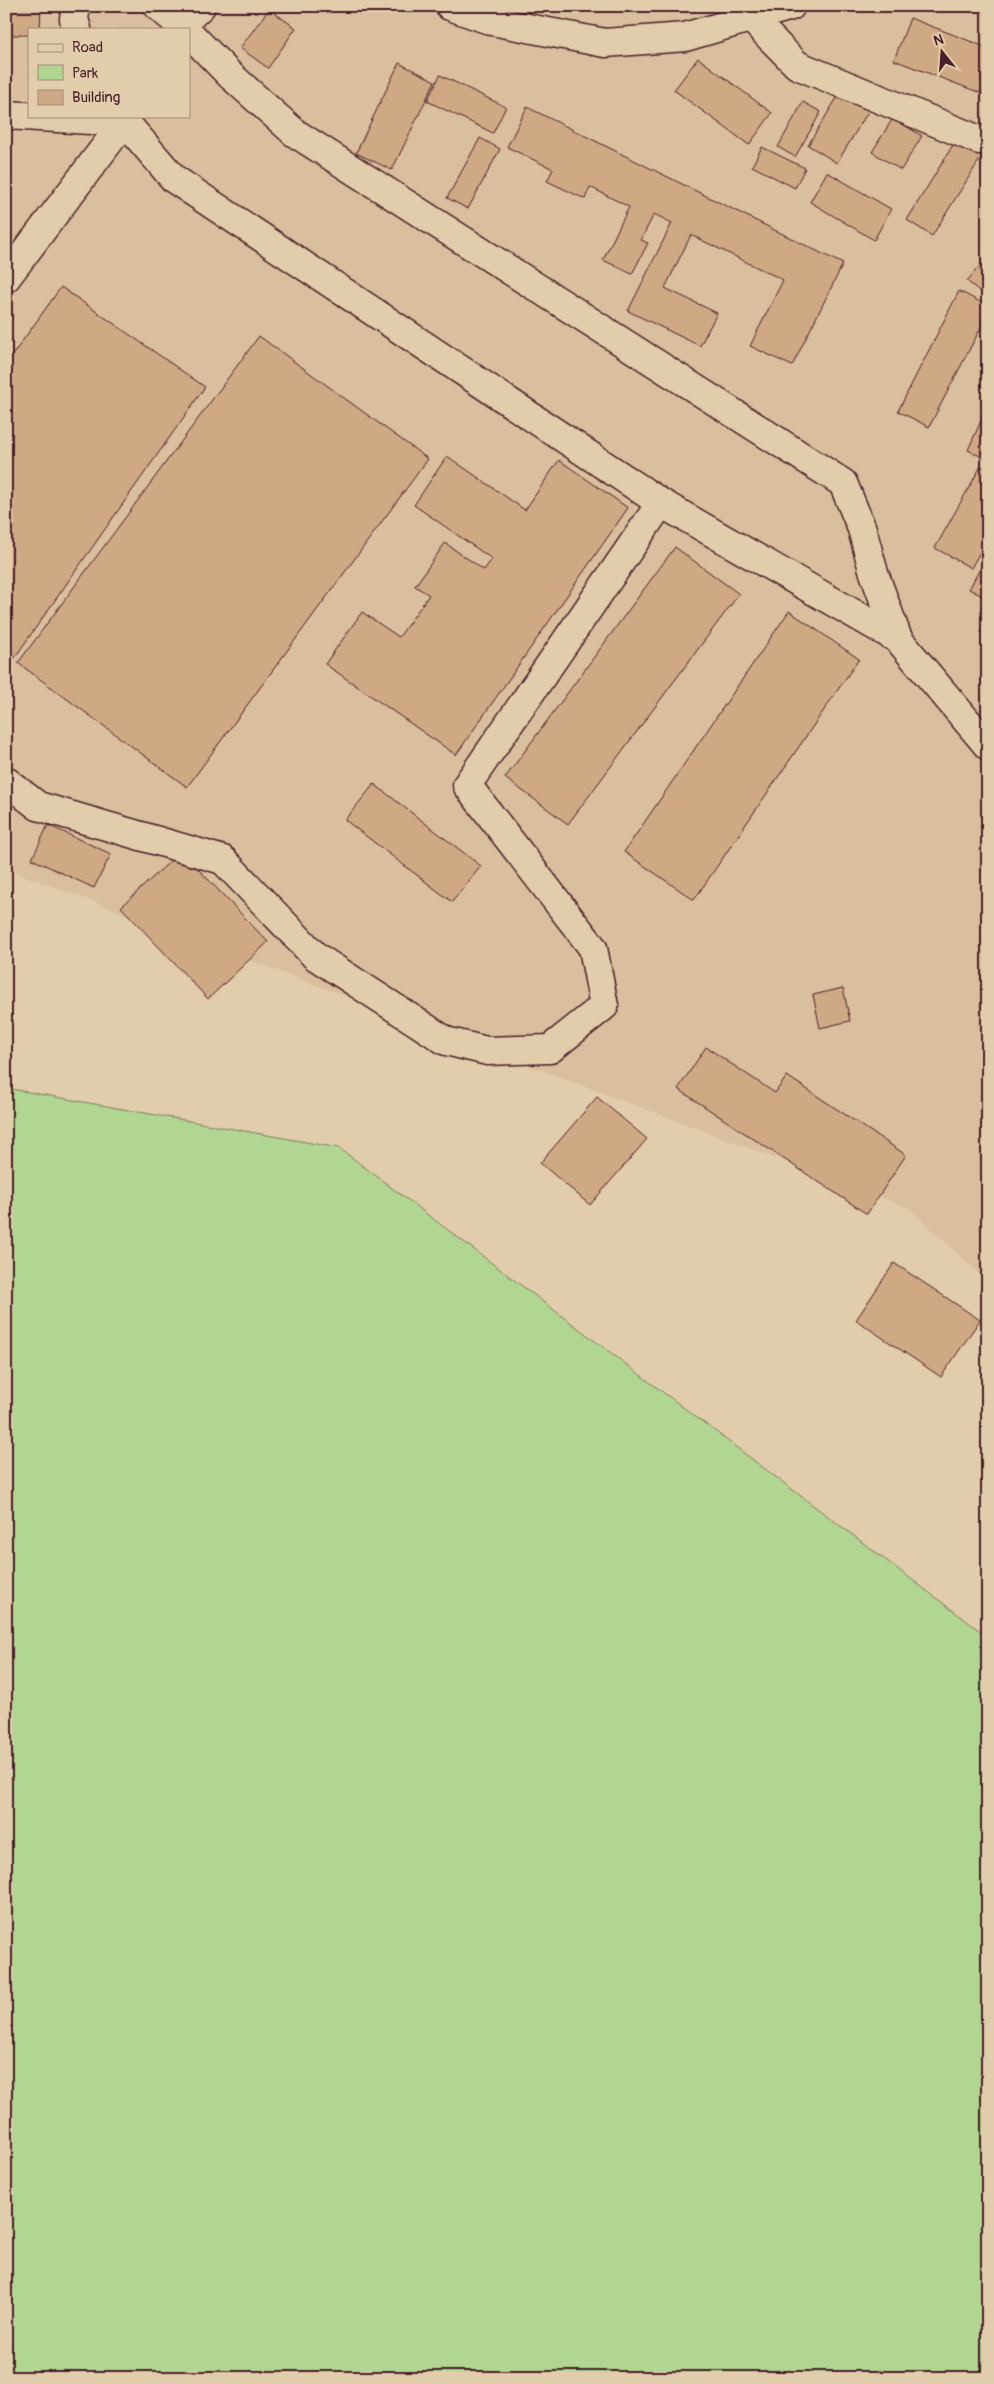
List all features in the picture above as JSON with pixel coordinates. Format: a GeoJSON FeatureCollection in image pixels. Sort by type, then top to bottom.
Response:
{"type":"FeatureCollection","features":[{"type":"Feature","properties":{"kind":"street"},"geometry":{"type":"LineString","coordinates":[[76,6],[74,19],[77,28]]}},
{"type":"Feature","properties":{"kind":"street"},"geometry":{"type":"LineString","coordinates":[[158,6],[184,28]]}},
{"type":"Feature","properties":{"kind":"street"},"geometry":{"type":"LineString","coordinates":[[186,28],[201,6]]}},
{"type":"Feature","properties":{"kind":"street"},"geometry":{"type":"LineString","coordinates":[[450,6],[492,20],[605,43],[685,37],[791,6]]}},
{"type":"Feature","properties":{"kind":"street"},"geometry":{"type":"LineString","coordinates":[[751,18],[797,65],[979,140]]}},
{"type":"Feature","properties":{"kind":"street"},"geometry":{"type":"LineString","coordinates":[[190,34],[230,75],[295,133],[843,483],[862,530],[874,573],[898,639]]}},
{"type":"Feature","properties":{"kind":"street"},"geometry":{"type":"LineString","coordinates":[[6,115],[28,116]]}},
{"type":"Feature","properties":{"kind":"street"},"geometry":{"type":"LineString","coordinates":[[93,118],[122,119],[174,179],[661,503],[898,639],[988,746]]}},
{"type":"Feature","properties":{"kind":"street"},"geometry":{"type":"LineString","coordinates":[[6,278],[122,119]]}},
{"type":"Feature","properties":{"kind":"street"},"geometry":{"type":"LineString","coordinates":[[6,781],[38,806],[223,860],[315,956],[446,1041],[487,1051],[550,1049],[604,1006],[593,948],[467,785],[661,503]]}},
{"type":"Feature","properties":{"kind":"shaded area"},"geometry":{"type":"Polygon","coordinates":[[[6,6],[988,6],[988,1282],[909,1208],[6,869],[6,6]]]}},
{"type":"Feature","properties":{"kind":"green space"},"geometry":{"type":"Polygon","coordinates":[[[6,1088],[339,1148],[988,1637],[988,2378],[6,2378],[6,1088]]]}},
{"type":"Feature","properties":{"kind":"building"},"geometry":{"type":"Polygon","coordinates":[[[6,6],[41,6],[40,28],[28,28],[28,35],[6,35],[6,6]]]}},
{"type":"Feature","properties":{"kind":"building"},"geometry":{"type":"Polygon","coordinates":[[[269,9],[296,28],[268,68],[240,48],[269,9]]]}},
{"type":"Feature","properties":{"kind":"building"},"geometry":{"type":"Polygon","coordinates":[[[910,18],[988,48],[988,83],[983,94],[894,60],[910,18]]]}},
{"type":"Feature","properties":{"kind":"building"},"geometry":{"type":"Polygon","coordinates":[[[698,58],[772,113],[749,145],[674,90],[698,58]]]}},
{"type":"Feature","properties":{"kind":"building"},"geometry":{"type":"Polygon","coordinates":[[[399,63],[435,81],[392,170],[356,153],[399,63]]]}},
{"type":"Feature","properties":{"kind":"building"},"geometry":{"type":"Polygon","coordinates":[[[440,75],[506,107],[493,133],[427,101],[440,75]]]}},
{"type":"Feature","properties":{"kind":"building"},"geometry":{"type":"Polygon","coordinates":[[[840,93],[869,110],[837,163],[808,145],[840,93]]]}},
{"type":"Feature","properties":{"kind":"building"},"geometry":{"type":"Polygon","coordinates":[[[803,102],[821,112],[795,157],[778,147],[803,102]]]}},
{"type":"Feature","properties":{"kind":"building"},"geometry":{"type":"Polygon","coordinates":[[[527,107],[843,264],[792,366],[750,346],[783,280],[691,235],[665,288],[717,313],[700,346],[628,311],[672,223],[654,214],[641,240],[648,243],[632,274],[603,260],[629,207],[590,187],[585,199],[547,181],[553,169],[507,147],[527,107]]]}},
{"type":"Feature","properties":{"kind":"building"},"geometry":{"type":"Polygon","coordinates":[[[893,118],[922,136],[901,170],[872,152],[893,118]]]}},
{"type":"Feature","properties":{"kind":"building"},"geometry":{"type":"Polygon","coordinates":[[[480,138],[500,149],[468,209],[447,198],[480,138]]]}},
{"type":"Feature","properties":{"kind":"building"},"geometry":{"type":"Polygon","coordinates":[[[956,140],[982,156],[932,236],[907,220],[956,140]]]}},
{"type":"Feature","properties":{"kind":"building"},"geometry":{"type":"Polygon","coordinates":[[[762,147],[805,168],[795,188],[752,166],[762,147]]]}},
{"type":"Feature","properties":{"kind":"building"},"geometry":{"type":"Polygon","coordinates":[[[827,172],[891,209],[874,240],[810,202],[827,172]]]}},
{"type":"Feature","properties":{"kind":"building"},"geometry":{"type":"Polygon","coordinates":[[[988,256],[988,298],[967,281],[988,256]]]}},
{"type":"Feature","properties":{"kind":"building"},"geometry":{"type":"Polygon","coordinates":[[[61,287],[205,387],[13,660],[6,656],[6,364],[61,287]]]}},
{"type":"Feature","properties":{"kind":"building"},"geometry":{"type":"Polygon","coordinates":[[[959,291],[988,306],[988,314],[929,427],[898,411],[959,291]]]}},
{"type":"Feature","properties":{"kind":"building"},"geometry":{"type":"Polygon","coordinates":[[[259,336],[428,459],[187,787],[18,663],[259,336]]]}},
{"type":"Feature","properties":{"kind":"building"},"geometry":{"type":"Polygon","coordinates":[[[988,405],[988,460],[968,450],[988,405]]]}},
{"type":"Feature","properties":{"kind":"building"},"geometry":{"type":"Polygon","coordinates":[[[447,456],[525,510],[559,460],[628,508],[456,755],[325,664],[362,612],[399,637],[429,595],[415,586],[445,543],[484,570],[492,559],[414,505],[447,456]]]}},
{"type":"Feature","properties":{"kind":"building"},"geometry":{"type":"Polygon","coordinates":[[[981,466],[988,469],[988,538],[971,568],[935,548],[981,466]]]}},
{"type":"Feature","properties":{"kind":"building"},"geometry":{"type":"Polygon","coordinates":[[[675,547],[739,594],[568,824],[505,778],[675,547]]]}},
{"type":"Feature","properties":{"kind":"building"},"geometry":{"type":"Polygon","coordinates":[[[988,554],[988,599],[969,589],[988,554]]]}},
{"type":"Feature","properties":{"kind":"building"},"geometry":{"type":"Polygon","coordinates":[[[789,611],[859,659],[694,900],[624,852],[789,611]]]}},
{"type":"Feature","properties":{"kind":"building"},"geometry":{"type":"Polygon","coordinates":[[[374,784],[481,866],[452,902],[345,820],[374,784]]]}},
{"type":"Feature","properties":{"kind":"building"},"geometry":{"type":"Polygon","coordinates":[[[48,825],[111,854],[94,888],[32,859],[48,825]]]}},
{"type":"Feature","properties":{"kind":"building"},"geometry":{"type":"Polygon","coordinates":[[[181,851],[268,942],[208,999],[121,907],[181,851]]]}},
{"type":"Feature","properties":{"kind":"building"},"geometry":{"type":"Polygon","coordinates":[[[843,988],[850,1021],[820,1028],[813,995],[843,988]]]}},
{"type":"Feature","properties":{"kind":"building"},"geometry":{"type":"Polygon","coordinates":[[[706,1047],[775,1093],[787,1076],[906,1155],[867,1214],[678,1089],[706,1047]]]}},
{"type":"Feature","properties":{"kind":"building"},"geometry":{"type":"Polygon","coordinates":[[[597,1097],[647,1139],[590,1205],[540,1163],[597,1097]]]}},
{"type":"Feature","properties":{"kind":"building"},"geometry":{"type":"Polygon","coordinates":[[[894,1263],[980,1320],[941,1377],[856,1320],[894,1263]]]}}]}
